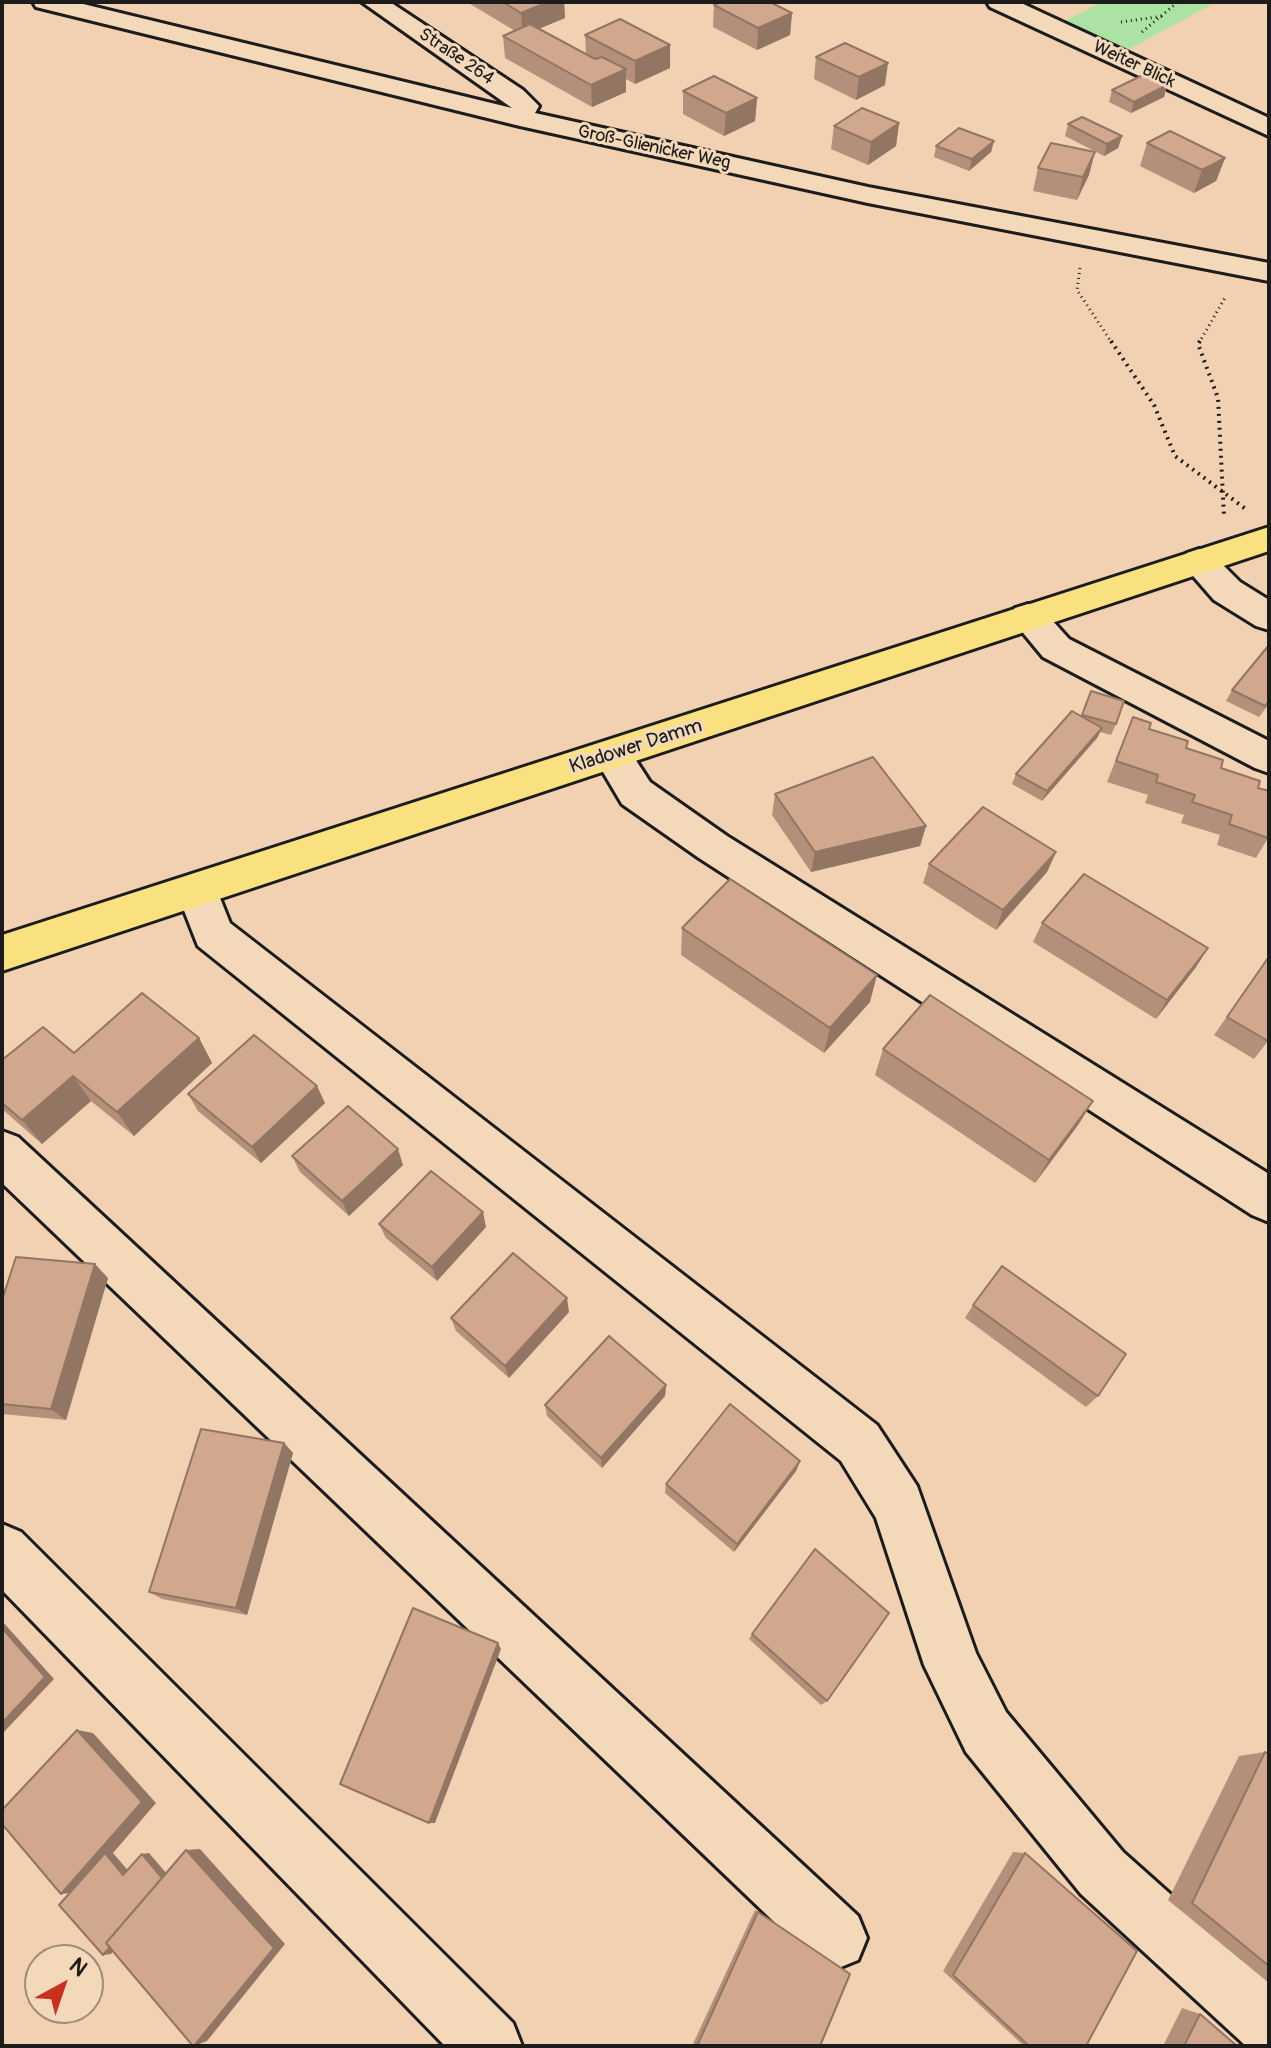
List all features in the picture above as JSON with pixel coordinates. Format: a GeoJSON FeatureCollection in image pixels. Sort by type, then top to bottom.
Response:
{"type":"FeatureCollection","features":[{"type":"Feature","properties":{"kind":"main road","name":"Kladower Damm"},"geometry":{"type":"LineString","coordinates":[[2,953],[1199,561],[1261,526]]}},
{"type":"Feature","properties":{"kind":"street","name":"Groß-Glienicker Weg"},"geometry":{"type":"LineString","coordinates":[[45,2],[520,118],[868,195],[1255,270]]}},
{"type":"Feature","properties":{"kind":"street","name":"Straße 264"},"geometry":{"type":"LineString","coordinates":[[374,2],[514,95],[526,106],[520,118]]}},
{"type":"Feature","properties":{"kind":"street","name":"Weiter Blick"},"geometry":{"type":"LineString","coordinates":[[999,2],[1269,128]]}},
{"type":"Feature","properties":{"kind":"street"},"geometry":{"type":"LineString","coordinates":[[1255,270],[1269,245]]}},
{"type":"Feature","properties":{"kind":"street"},"geometry":{"type":"LineString","coordinates":[[1199,561],[1227,591],[1269,617]]}},
{"type":"Feature","properties":{"kind":"street"},"geometry":{"type":"LineString","coordinates":[[1028,617],[1056,648],[1269,758]]}},
{"type":"Feature","properties":{"kind":"street"},"geometry":{"type":"LineString","coordinates":[[612,755],[636,793],[713,847],[1269,1200]]}},
{"type":"Feature","properties":{"kind":"street"},"geometry":{"type":"LineString","coordinates":[[197,890],[213,934],[859,1443],[898,1505],[952,1665],[986,1732],[1102,1873],[1269,2024]]}},
{"type":"Feature","properties":{"kind":"street"},"geometry":{"type":"LineString","coordinates":[[2,1152],[836,1938]]}},
{"type":"Feature","properties":{"kind":"street"},"geometry":{"type":"LineString","coordinates":[[2,1551],[490,2046]]}},
{"type":"Feature","properties":{"kind":"path"},"geometry":{"type":"LineString","coordinates":[[1086,236],[1077,290],[1154,405],[1175,456],[1221,490],[1261,526]]}},
{"type":"Feature","properties":{"kind":"path"},"geometry":{"type":"LineString","coordinates":[[1224,523],[1218,398],[1198,344],[1255,270]]}},
{"type":"Feature","properties":{"kind":"green space"},"geometry":{"type":"Polygon","coordinates":[[[1103,2],[1216,2],[1120,54],[1056,25],[1103,2]]]}},
{"type":"Feature","properties":{"kind":"building"},"geometry":{"type":"Polygon","coordinates":[[[503,2],[548,2],[521,13],[503,2]]]}},
{"type":"Feature","properties":{"kind":"building"},"geometry":{"type":"Polygon","coordinates":[[[721,2],[770,2],[792,13],[758,28],[714,5],[721,2]]]}},
{"type":"Feature","properties":{"kind":"building"},"geometry":{"type":"Polygon","coordinates":[[[620,19],[670,45],[635,61],[585,35],[620,19]]]}},
{"type":"Feature","properties":{"kind":"building"},"geometry":{"type":"Polygon","coordinates":[[[530,24],[595,59],[602,57],[626,69],[591,85],[503,36],[530,24]]]}},
{"type":"Feature","properties":{"kind":"building"},"geometry":{"type":"Polygon","coordinates":[[[845,43],[888,63],[859,77],[816,57],[845,43]]]}},
{"type":"Feature","properties":{"kind":"building"},"geometry":{"type":"Polygon","coordinates":[[[1145,74],[1167,85],[1134,102],[1112,90],[1145,74]]]}},
{"type":"Feature","properties":{"kind":"building"},"geometry":{"type":"Polygon","coordinates":[[[714,76],[757,98],[726,113],[683,91],[714,76]]]}},
{"type":"Feature","properties":{"kind":"building"},"geometry":{"type":"Polygon","coordinates":[[[862,108],[899,123],[871,142],[834,126],[862,108]]]}},
{"type":"Feature","properties":{"kind":"building"},"geometry":{"type":"Polygon","coordinates":[[[1082,117],[1122,136],[1107,144],[1068,124],[1082,117]]]}},
{"type":"Feature","properties":{"kind":"building"},"geometry":{"type":"Polygon","coordinates":[[[959,128],[994,141],[972,159],[936,146],[959,128]]]}},
{"type":"Feature","properties":{"kind":"building"},"geometry":{"type":"Polygon","coordinates":[[[1170,131],[1225,158],[1202,170],[1147,143],[1170,131]]]}},
{"type":"Feature","properties":{"kind":"building"},"geometry":{"type":"Polygon","coordinates":[[[1051,143],[1095,152],[1083,177],[1038,168],[1051,143]]]}},
{"type":"Feature","properties":{"kind":"building"},"geometry":{"type":"Polygon","coordinates":[[[1269,645],[1269,701],[1265,706],[1232,690],[1269,645]]]}},
{"type":"Feature","properties":{"kind":"building"},"geometry":{"type":"Polygon","coordinates":[[[1091,691],[1124,701],[1116,724],[1082,715],[1091,691]]]}},
{"type":"Feature","properties":{"kind":"building"},"geometry":{"type":"Polygon","coordinates":[[[1072,711],[1102,728],[1047,791],[1016,774],[1072,711]]]}},
{"type":"Feature","properties":{"kind":"building"},"geometry":{"type":"Polygon","coordinates":[[[1133,717],[1151,723],[1149,729],[1188,741],[1186,748],[1223,760],[1221,768],[1260,781],[1258,788],[1269,791],[1268,838],[1229,824],[1232,815],[1192,802],[1195,795],[1156,782],[1158,775],[1116,761],[1133,717]]]}},
{"type":"Feature","properties":{"kind":"building"},"geometry":{"type":"Polygon","coordinates":[[[873,757],[926,826],[815,852],[775,794],[873,757]]]}},
{"type":"Feature","properties":{"kind":"building"},"geometry":{"type":"Polygon","coordinates":[[[983,807],[1056,852],[1003,910],[929,864],[983,807]]]}},
{"type":"Feature","properties":{"kind":"building"},"geometry":{"type":"Polygon","coordinates":[[[1084,874],[1208,948],[1167,1000],[1042,923],[1084,874]]]}},
{"type":"Feature","properties":{"kind":"building"},"geometry":{"type":"Polygon","coordinates":[[[730,879],[877,975],[830,1028],[682,928],[730,879]]]}},
{"type":"Feature","properties":{"kind":"building"},"geometry":{"type":"Polygon","coordinates":[[[1268,958],[1269,1039],[1268,1041],[1227,1017],[1268,958]]]}},
{"type":"Feature","properties":{"kind":"building"},"geometry":{"type":"Polygon","coordinates":[[[142,993],[199,1038],[117,1112],[73,1076],[22,1120],[2,1103],[2,1060],[43,1027],[74,1053],[142,993]]]}},
{"type":"Feature","properties":{"kind":"building"},"geometry":{"type":"Polygon","coordinates":[[[930,995],[1093,1101],[1049,1160],[883,1049],[930,995]]]}},
{"type":"Feature","properties":{"kind":"building"},"geometry":{"type":"Polygon","coordinates":[[[254,1035],[317,1086],[252,1147],[188,1094],[254,1035]]]}},
{"type":"Feature","properties":{"kind":"building"},"geometry":{"type":"Polygon","coordinates":[[[348,1106],[398,1149],[342,1201],[292,1156],[348,1106]]]}},
{"type":"Feature","properties":{"kind":"building"},"geometry":{"type":"Polygon","coordinates":[[[431,1171],[483,1212],[432,1267],[379,1224],[431,1171]]]}},
{"type":"Feature","properties":{"kind":"building"},"geometry":{"type":"Polygon","coordinates":[[[513,1253],[567,1298],[505,1366],[451,1318],[513,1253]]]}},
{"type":"Feature","properties":{"kind":"building"},"geometry":{"type":"Polygon","coordinates":[[[16,1257],[95,1264],[51,1409],[2,1404],[2,1300],[16,1257]]]}},
{"type":"Feature","properties":{"kind":"building"},"geometry":{"type":"Polygon","coordinates":[[[1002,1266],[1126,1354],[1098,1396],[973,1305],[1002,1266]]]}},
{"type":"Feature","properties":{"kind":"building"},"geometry":{"type":"Polygon","coordinates":[[[609,1336],[666,1385],[601,1458],[545,1405],[609,1336]]]}},
{"type":"Feature","properties":{"kind":"building"},"geometry":{"type":"Polygon","coordinates":[[[730,1404],[800,1461],[737,1544],[666,1484],[730,1404]]]}},
{"type":"Feature","properties":{"kind":"building"},"geometry":{"type":"Polygon","coordinates":[[[201,1429],[284,1443],[236,1608],[149,1592],[201,1429]]]}},
{"type":"Feature","properties":{"kind":"building"},"geometry":{"type":"Polygon","coordinates":[[[815,1549],[889,1613],[827,1701],[752,1634],[815,1549]]]}},
{"type":"Feature","properties":{"kind":"building"},"geometry":{"type":"Polygon","coordinates":[[[413,1608],[498,1643],[429,1823],[340,1784],[413,1608]]]}},
{"type":"Feature","properties":{"kind":"building"},"geometry":{"type":"Polygon","coordinates":[[[2,1628],[45,1677],[2,1723],[2,1628]]]}},
{"type":"Feature","properties":{"kind":"building"},"geometry":{"type":"Polygon","coordinates":[[[77,1730],[142,1802],[61,1894],[2,1824],[2,1810],[77,1730]]]}},
{"type":"Feature","properties":{"kind":"building"},"geometry":{"type":"Polygon","coordinates":[[[1265,1752],[1269,1755],[1269,1966],[1192,1903],[1265,1752]]]}},
{"type":"Feature","properties":{"kind":"building"},"geometry":{"type":"Polygon","coordinates":[[[186,1850],[274,1948],[194,2046],[106,1943],[186,1850]]]}},
{"type":"Feature","properties":{"kind":"building"},"geometry":{"type":"Polygon","coordinates":[[[105,1853],[123,1875],[142,1854],[162,1878],[106,1943],[110,1947],[104,1954],[104,1944],[93,1944],[59,1905],[105,1853]]]}},
{"type":"Feature","properties":{"kind":"building"},"geometry":{"type":"Polygon","coordinates":[[[1025,1853],[1137,1951],[1086,2046],[1029,2046],[953,1975],[1025,1853]]]}},
{"type":"Feature","properties":{"kind":"building"},"geometry":{"type":"Polygon","coordinates":[[[758,1912],[850,1974],[820,2046],[697,2046],[758,1912]]]}},
{"type":"Feature","properties":{"kind":"building"},"geometry":{"type":"Polygon","coordinates":[[[1200,2014],[1237,2046],[1184,2046],[1200,2014]]]}}]}
